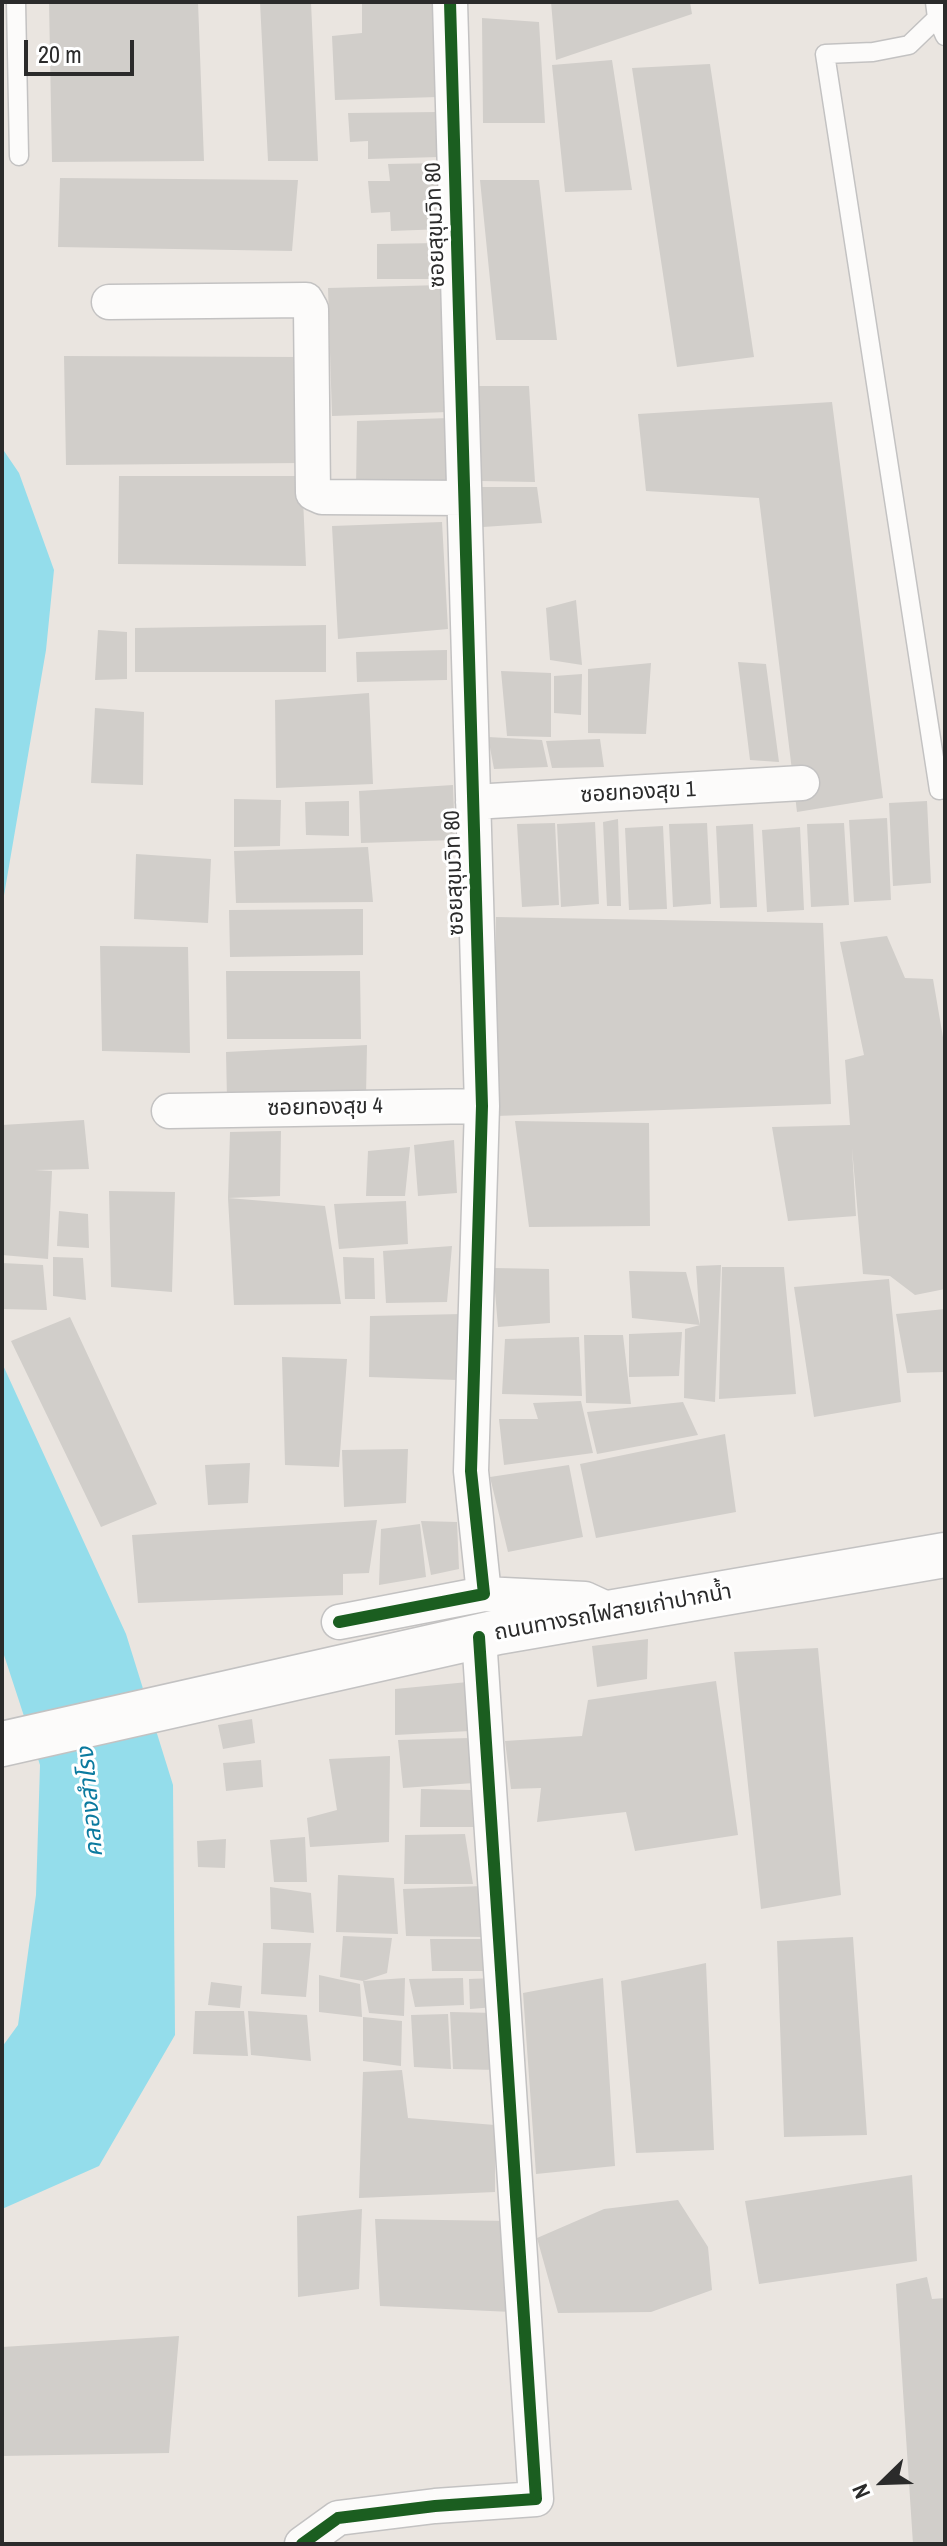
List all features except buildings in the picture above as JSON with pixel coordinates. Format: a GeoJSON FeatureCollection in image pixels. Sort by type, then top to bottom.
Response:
{"type":"FeatureCollection","features":[{"type":"Feature","properties":{"kind":"main road","name":"ถนนทางรถไฟสายเก่าปากน้ำ"},"geometry":{"type":"LineString","coordinates":[[4,1744],[498,1632],[945,1555]]}},
{"type":"Feature","properties":{"kind":"street","name":"ซอยสุขุมวิท 80"},"geometry":{"type":"LineString","coordinates":[[450,2],[482,1106],[471,1471],[484,1594]]}},
{"type":"Feature","properties":{"kind":"street"},"geometry":{"type":"LineString","coordinates":[[109,302],[306,300],[311,309],[313,493],[322,497],[464,498]]}},
{"type":"Feature","properties":{"kind":"street","name":"ซอยทองสุข 1"},"geometry":{"type":"LineString","coordinates":[[473,802],[802,783]]}},
{"type":"Feature","properties":{"kind":"street","name":"ซอยทองสุข 4"},"geometry":{"type":"LineString","coordinates":[[169,1111],[482,1106]]}},
{"type":"Feature","properties":{"kind":"street"},"geometry":{"type":"LineString","coordinates":[[339,1622],[484,1594],[585,1599],[612,1612]]}},
{"type":"Feature","properties":{"kind":"street"},"geometry":{"type":"LineString","coordinates":[[302,2544],[338,2518],[435,2506],[536,2499],[479,1637]]}},
{"type":"Feature","properties":{"kind":"lane"},"geometry":{"type":"LineString","coordinates":[[16,2],[19,156]]}},
{"type":"Feature","properties":{"kind":"lane"},"geometry":{"type":"LineString","coordinates":[[936,10],[945,36]]}},
{"type":"Feature","properties":{"kind":"lane"},"geometry":{"type":"LineString","coordinates":[[936,10],[909,45],[873,52],[825,54],[936,774],[939,790],[945,789]]}},
{"type":"Feature","properties":{"kind":"water"},"geometry":{"type":"Polygon","coordinates":[[[2,448],[19,473],[54,570],[46,650],[2,907],[2,448]]]}},
{"type":"Feature","properties":{"kind":"water","name":"คลองสำโรง"},"geometry":{"type":"Polygon","coordinates":[[[2,1363],[126,1634],[173,1785],[175,2035],[99,2166],[2,2209],[2,2047],[18,2025],[36,1895],[40,1765],[2,1649],[2,1363]]]}},
{"type":"Feature","properties":{"kind":"cycle path"},"geometry":{"type":"LineString","coordinates":[[339,1622],[484,1594],[471,1471],[482,1106],[450,2]]}},
{"type":"Feature","properties":{"kind":"cycle path"},"geometry":{"type":"LineString","coordinates":[[302,2544],[338,2518],[435,2506],[536,2499],[479,1637]]}}]}
